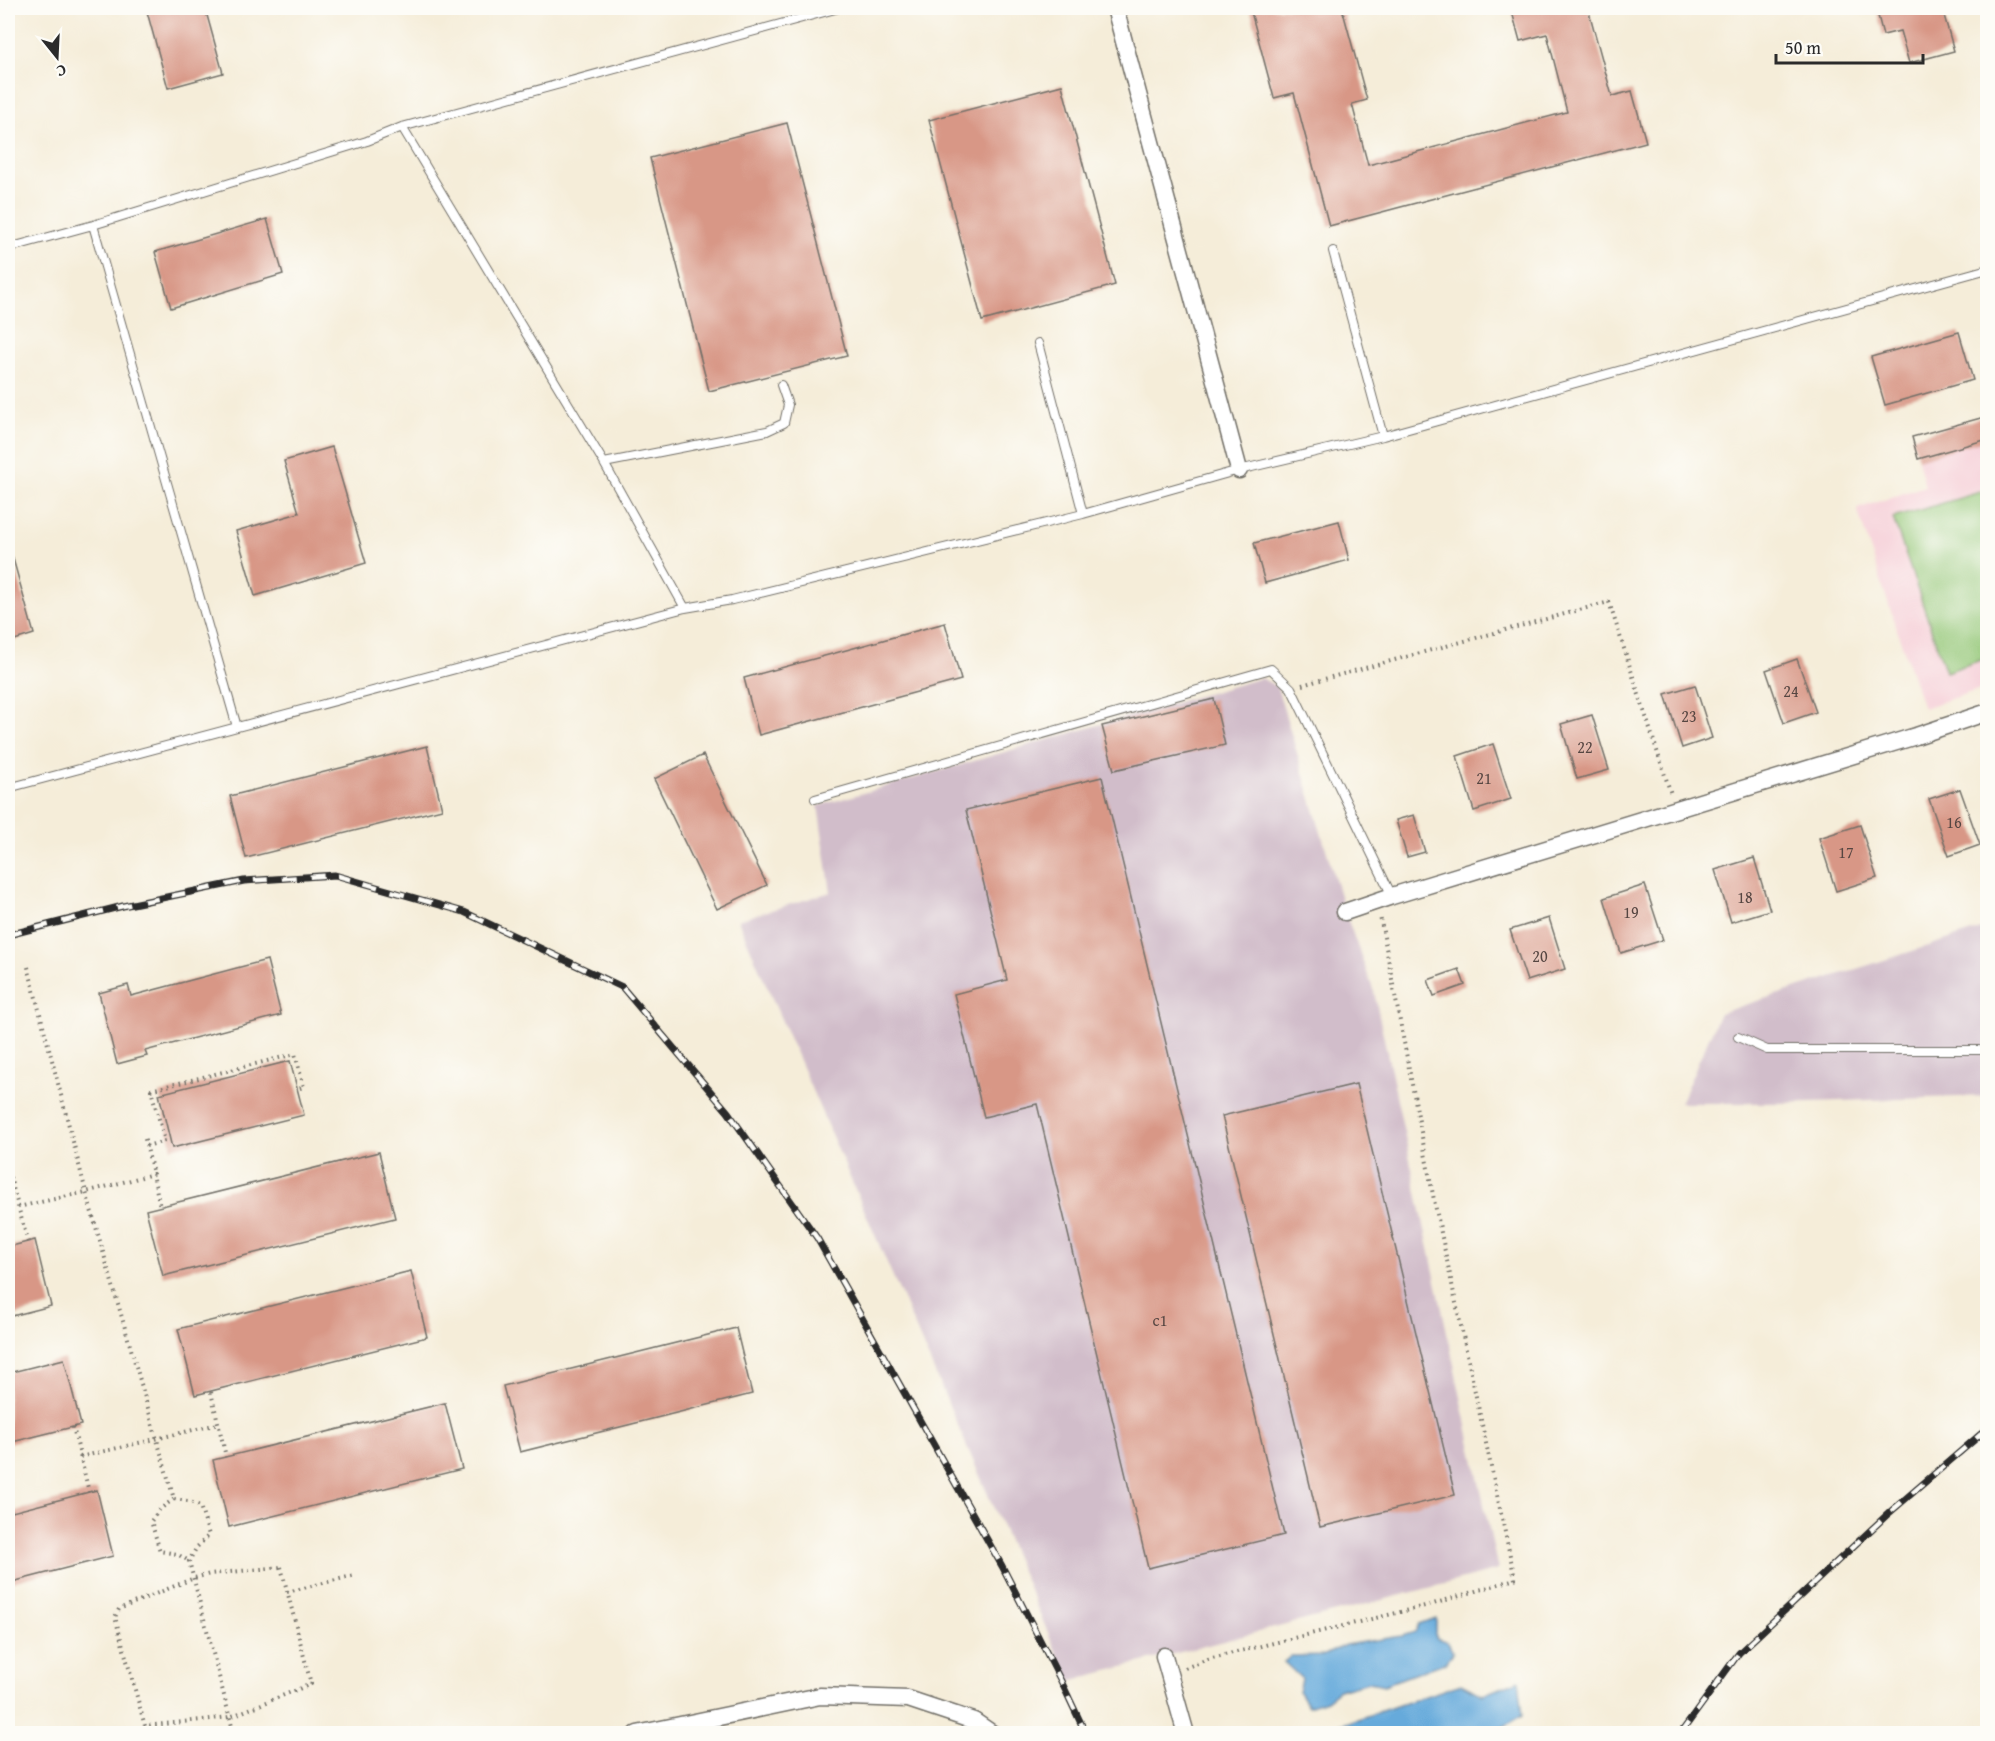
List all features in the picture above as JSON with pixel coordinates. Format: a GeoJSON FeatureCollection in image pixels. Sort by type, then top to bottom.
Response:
{"type":"FeatureCollection","features":[{"type":"Feature","properties":{"kind":"street"},"geometry":{"type":"LineString","coordinates":[[1115,8],[1239,470]]}},
{"type":"Feature","properties":{"kind":"street"},"geometry":{"type":"LineString","coordinates":[[1345,912],[1988,712]]}},
{"type":"Feature","properties":{"kind":"street"},"geometry":{"type":"LineString","coordinates":[[1164,1656],[1186,1734]]}},
{"type":"Feature","properties":{"kind":"street"},"geometry":{"type":"LineString","coordinates":[[638,1734],[820,1696],[908,1699],[974,1721],[993,1734]]}},
{"type":"Feature","properties":{"kind":"lane"},"geometry":{"type":"LineString","coordinates":[[8,248],[93,225],[367,141],[402,127],[839,8]]}},
{"type":"Feature","properties":{"kind":"lane"},"geometry":{"type":"LineString","coordinates":[[402,127],[604,463],[685,608]]}},
{"type":"Feature","properties":{"kind":"lane"},"geometry":{"type":"LineString","coordinates":[[93,225],[237,727]]}},
{"type":"Feature","properties":{"kind":"lane"},"geometry":{"type":"LineString","coordinates":[[1333,251],[1383,436]]}},
{"type":"Feature","properties":{"kind":"lane"},"geometry":{"type":"LineString","coordinates":[[8,788],[685,608],[732,600],[1083,514],[1239,470],[1383,436],[1988,269]]}},
{"type":"Feature","properties":{"kind":"lane"},"geometry":{"type":"LineString","coordinates":[[1038,343],[1083,514]]}},
{"type":"Feature","properties":{"kind":"lane"},"geometry":{"type":"LineString","coordinates":[[604,463],[776,427],[784,423],[788,405],[781,385]]}},
{"type":"Feature","properties":{"kind":"lane"},"geometry":{"type":"LineString","coordinates":[[815,799],[1271,669],[1292,688],[1384,898]]}},
{"type":"Feature","properties":{"kind":"lane"},"geometry":{"type":"LineString","coordinates":[[1738,1037],[1767,1050],[1988,1050]]}},
{"type":"Feature","properties":{"kind":"path"},"geometry":{"type":"LineString","coordinates":[[1292,688],[1609,602],[1676,809]]}},
{"type":"Feature","properties":{"kind":"path"},"geometry":{"type":"LineString","coordinates":[[1169,1674],[1208,1659],[1433,1604],[1515,1579],[1434,1200],[1384,898]]}},
{"type":"Feature","properties":{"kind":"path"},"geometry":{"type":"LineString","coordinates":[[28,967],[86,1192],[174,1499]]}},
{"type":"Feature","properties":{"kind":"path"},"geometry":{"type":"LineString","coordinates":[[146,1146],[165,1141],[151,1090],[295,1054],[304,1087],[297,1089]]}},
{"type":"Feature","properties":{"kind":"path"},"geometry":{"type":"LineString","coordinates":[[145,1139],[160,1207]]}},
{"type":"Feature","properties":{"kind":"path"},"geometry":{"type":"LineString","coordinates":[[18,1207],[153,1174]]}},
{"type":"Feature","properties":{"kind":"path"},"geometry":{"type":"LineString","coordinates":[[9,1177],[28,1242]]}},
{"type":"Feature","properties":{"kind":"path"},"geometry":{"type":"LineString","coordinates":[[211,1392],[226,1457]]}},
{"type":"Feature","properties":{"kind":"path"},"geometry":{"type":"LineString","coordinates":[[80,1457],[218,1424]]}},
{"type":"Feature","properties":{"kind":"path"},"geometry":{"type":"LineString","coordinates":[[73,1427],[89,1492]]}},
{"type":"Feature","properties":{"kind":"path"},"geometry":{"type":"LineString","coordinates":[[189,1560],[177,1554],[160,1551],[151,1521],[160,1509],[174,1499],[189,1501],[200,1506],[209,1534],[189,1560],[234,1734]]}},
{"type":"Feature","properties":{"kind":"path"},"geometry":{"type":"LineString","coordinates":[[281,1567],[287,1593],[311,1684],[230,1717],[145,1726],[115,1617],[119,1609],[194,1578],[210,1574],[281,1567]]}},
{"type":"Feature","properties":{"kind":"path"},"geometry":{"type":"LineString","coordinates":[[287,1593],[356,1575]]}},
{"type":"Feature","properties":{"kind":"shaded area"},"geometry":{"type":"Polygon","coordinates":[[[1987,416],[1987,687],[1923,708],[1857,509],[1925,486],[1912,437],[1987,416]]]}},
{"type":"Feature","properties":{"kind":"shaded area"},"geometry":{"type":"Polygon","coordinates":[[[1261,678],[1277,687],[1345,912],[1374,992],[1498,1570],[1069,1681],[738,920],[831,892],[818,806],[1261,678]]]}},
{"type":"Feature","properties":{"kind":"shaded area"},"geometry":{"type":"Polygon","coordinates":[[[1987,927],[1987,1096],[1780,1103],[1680,1103],[1720,1013],[1987,927]]]}},
{"type":"Feature","properties":{"kind":"green space"},"geometry":{"type":"Polygon","coordinates":[[[1987,490],[1987,658],[1946,672],[1893,518],[1987,490]]]}},
{"type":"Feature","properties":{"kind":"water"},"geometry":{"type":"Polygon","coordinates":[[[1436,1618],[1436,1638],[1448,1642],[1453,1653],[1444,1663],[1384,1685],[1368,1682],[1339,1690],[1326,1700],[1308,1706],[1299,1692],[1302,1679],[1284,1662],[1291,1656],[1325,1655],[1345,1645],[1402,1636],[1415,1632],[1419,1624],[1436,1618]]]}},
{"type":"Feature","properties":{"kind":"water"},"geometry":{"type":"Polygon","coordinates":[[[1519,1680],[1523,1715],[1498,1730],[1499,1733],[1334,1733],[1340,1725],[1461,1684],[1483,1695],[1519,1680]]]}},
{"type":"Feature","properties":{"kind":"building"},"geometry":{"type":"Polygon","coordinates":[[[146,8],[205,8],[223,73],[168,88],[146,8]]]}},
{"type":"Feature","properties":{"kind":"building"},"geometry":{"type":"Polygon","coordinates":[[[1250,8],[1342,8],[1367,100],[1352,104],[1368,165],[1567,112],[1547,34],[1520,41],[1511,8],[1588,8],[1612,96],[1632,91],[1646,142],[1329,226],[1294,93],[1274,98],[1250,8]]]}},
{"type":"Feature","properties":{"kind":"building"},"geometry":{"type":"Polygon","coordinates":[[[1876,8],[1942,8],[1954,51],[1909,63],[1900,31],[1883,35],[1876,8]]]}},
{"type":"Feature","properties":{"kind":"building"},"geometry":{"type":"Polygon","coordinates":[[[1062,85],[1115,285],[982,321],[929,120],[1062,85]]]}},
{"type":"Feature","properties":{"kind":"building"},"geometry":{"type":"Polygon","coordinates":[[[787,123],[847,356],[709,391],[650,158],[787,123]]]}},
{"type":"Feature","properties":{"kind":"building"},"geometry":{"type":"Polygon","coordinates":[[[267,219],[283,274],[171,308],[155,252],[267,219]]]}},
{"type":"Feature","properties":{"kind":"building"},"geometry":{"type":"Polygon","coordinates":[[[1959,332],[1973,380],[1885,405],[1871,357],[1959,332]]]}},
{"type":"Feature","properties":{"kind":"building"},"geometry":{"type":"Polygon","coordinates":[[[1988,416],[1988,439],[1918,459],[1912,437],[1988,416]]]}},
{"type":"Feature","properties":{"kind":"building"},"geometry":{"type":"Polygon","coordinates":[[[332,447],[366,563],[255,596],[236,531],[299,513],[284,461],[332,447]]]}},
{"type":"Feature","properties":{"kind":"building"},"geometry":{"type":"Polygon","coordinates":[[[1339,521],[1349,560],[1265,583],[1254,543],[1339,521]]]}},
{"type":"Feature","properties":{"kind":"building"},"geometry":{"type":"Polygon","coordinates":[[[12,555],[34,634],[8,642],[8,556],[12,555]]]}},
{"type":"Feature","properties":{"kind":"building"},"geometry":{"type":"Polygon","coordinates":[[[945,623],[961,680],[759,735],[744,678],[945,623]]]}},
{"type":"Feature","properties":{"kind":"building"},"geometry":{"type":"Polygon","coordinates":[[[1797,659],[1816,712],[1784,723],[1766,670],[1797,659]]]}},
{"type":"Feature","properties":{"kind":"building"},"geometry":{"type":"Polygon","coordinates":[[[1695,685],[1712,738],[1682,748],[1665,694],[1695,685]]]}},
{"type":"Feature","properties":{"kind":"building"},"geometry":{"type":"Polygon","coordinates":[[[1214,699],[1225,745],[1114,770],[1102,726],[1214,699]]]}},
{"type":"Feature","properties":{"kind":"building"},"geometry":{"type":"Polygon","coordinates":[[[1592,715],[1609,770],[1577,779],[1561,724],[1592,715]]]}},
{"type":"Feature","properties":{"kind":"building"},"geometry":{"type":"Polygon","coordinates":[[[1493,744],[1511,799],[1474,811],[1457,756],[1493,744]]]}},
{"type":"Feature","properties":{"kind":"building"},"geometry":{"type":"Polygon","coordinates":[[[427,746],[442,809],[246,858],[230,796],[427,746]]]}},
{"type":"Feature","properties":{"kind":"building"},"geometry":{"type":"Polygon","coordinates":[[[703,755],[767,885],[717,909],[654,779],[703,755]]]}},
{"type":"Feature","properties":{"kind":"building"},"geometry":{"type":"Polygon","coordinates":[[[1102,777],[1284,1535],[1148,1568],[1037,1104],[984,1117],[954,994],[1007,980],[966,810],[1102,777]]]}},
{"type":"Feature","properties":{"kind":"building"},"geometry":{"type":"Polygon","coordinates":[[[1960,789],[1980,845],[1949,856],[1929,799],[1960,789]]]}},
{"type":"Feature","properties":{"kind":"building"},"geometry":{"type":"Polygon","coordinates":[[[1414,815],[1425,852],[1407,857],[1396,820],[1414,815]]]}},
{"type":"Feature","properties":{"kind":"building"},"geometry":{"type":"Polygon","coordinates":[[[1860,825],[1877,878],[1836,891],[1819,838],[1860,825]]]}},
{"type":"Feature","properties":{"kind":"building"},"geometry":{"type":"Polygon","coordinates":[[[1754,858],[1770,910],[1731,922],[1715,870],[1754,858]]]}},
{"type":"Feature","properties":{"kind":"building"},"geometry":{"type":"Polygon","coordinates":[[[1645,885],[1663,940],[1621,953],[1604,898],[1645,885]]]}},
{"type":"Feature","properties":{"kind":"building"},"geometry":{"type":"Polygon","coordinates":[[[1549,918],[1565,969],[1527,981],[1510,930],[1549,918]]]}},
{"type":"Feature","properties":{"kind":"building"},"geometry":{"type":"Polygon","coordinates":[[[267,960],[281,1015],[145,1051],[147,1056],[117,1064],[99,993],[128,985],[131,996],[267,960]]]}},
{"type":"Feature","properties":{"kind":"building"},"geometry":{"type":"Polygon","coordinates":[[[1459,969],[1465,985],[1434,996],[1428,980],[1459,969]]]}},
{"type":"Feature","properties":{"kind":"building"},"geometry":{"type":"Polygon","coordinates":[[[290,1061],[304,1115],[172,1148],[159,1094],[290,1061]]]}},
{"type":"Feature","properties":{"kind":"building"},"geometry":{"type":"Polygon","coordinates":[[[1356,1084],[1455,1495],[1320,1527],[1222,1116],[1356,1084]]]}},
{"type":"Feature","properties":{"kind":"building"},"geometry":{"type":"Polygon","coordinates":[[[379,1152],[395,1218],[163,1276],[146,1210],[379,1152]]]}},
{"type":"Feature","properties":{"kind":"building"},"geometry":{"type":"Polygon","coordinates":[[[35,1240],[51,1306],[8,1317],[8,1247],[35,1240]]]}},
{"type":"Feature","properties":{"kind":"building"},"geometry":{"type":"Polygon","coordinates":[[[411,1271],[427,1337],[195,1395],[178,1329],[411,1271]]]}},
{"type":"Feature","properties":{"kind":"building"},"geometry":{"type":"Polygon","coordinates":[[[736,1328],[752,1394],[520,1452],[503,1386],[736,1328]]]}},
{"type":"Feature","properties":{"kind":"building"},"geometry":{"type":"Polygon","coordinates":[[[64,1359],[81,1425],[8,1443],[8,1373],[64,1359]]]}},
{"type":"Feature","properties":{"kind":"building"},"geometry":{"type":"Polygon","coordinates":[[[445,1403],[462,1469],[229,1527],[213,1460],[445,1403]]]}},
{"type":"Feature","properties":{"kind":"building"},"geometry":{"type":"Polygon","coordinates":[[[97,1490],[113,1556],[8,1583],[8,1513],[97,1490]]]}},
{"type":"Feature","properties":{"kind":"railway"},"geometry":{"type":"LineString","coordinates":[[8,935],[123,906],[244,881],[335,875],[464,912],[622,987],[728,1112],[817,1238],[1002,1566],[1086,1734]]}},
{"type":"Feature","properties":{"kind":"railway"},"geometry":{"type":"LineString","coordinates":[[1680,1734],[1739,1653],[1889,1513],[1988,1428]]}}]}
